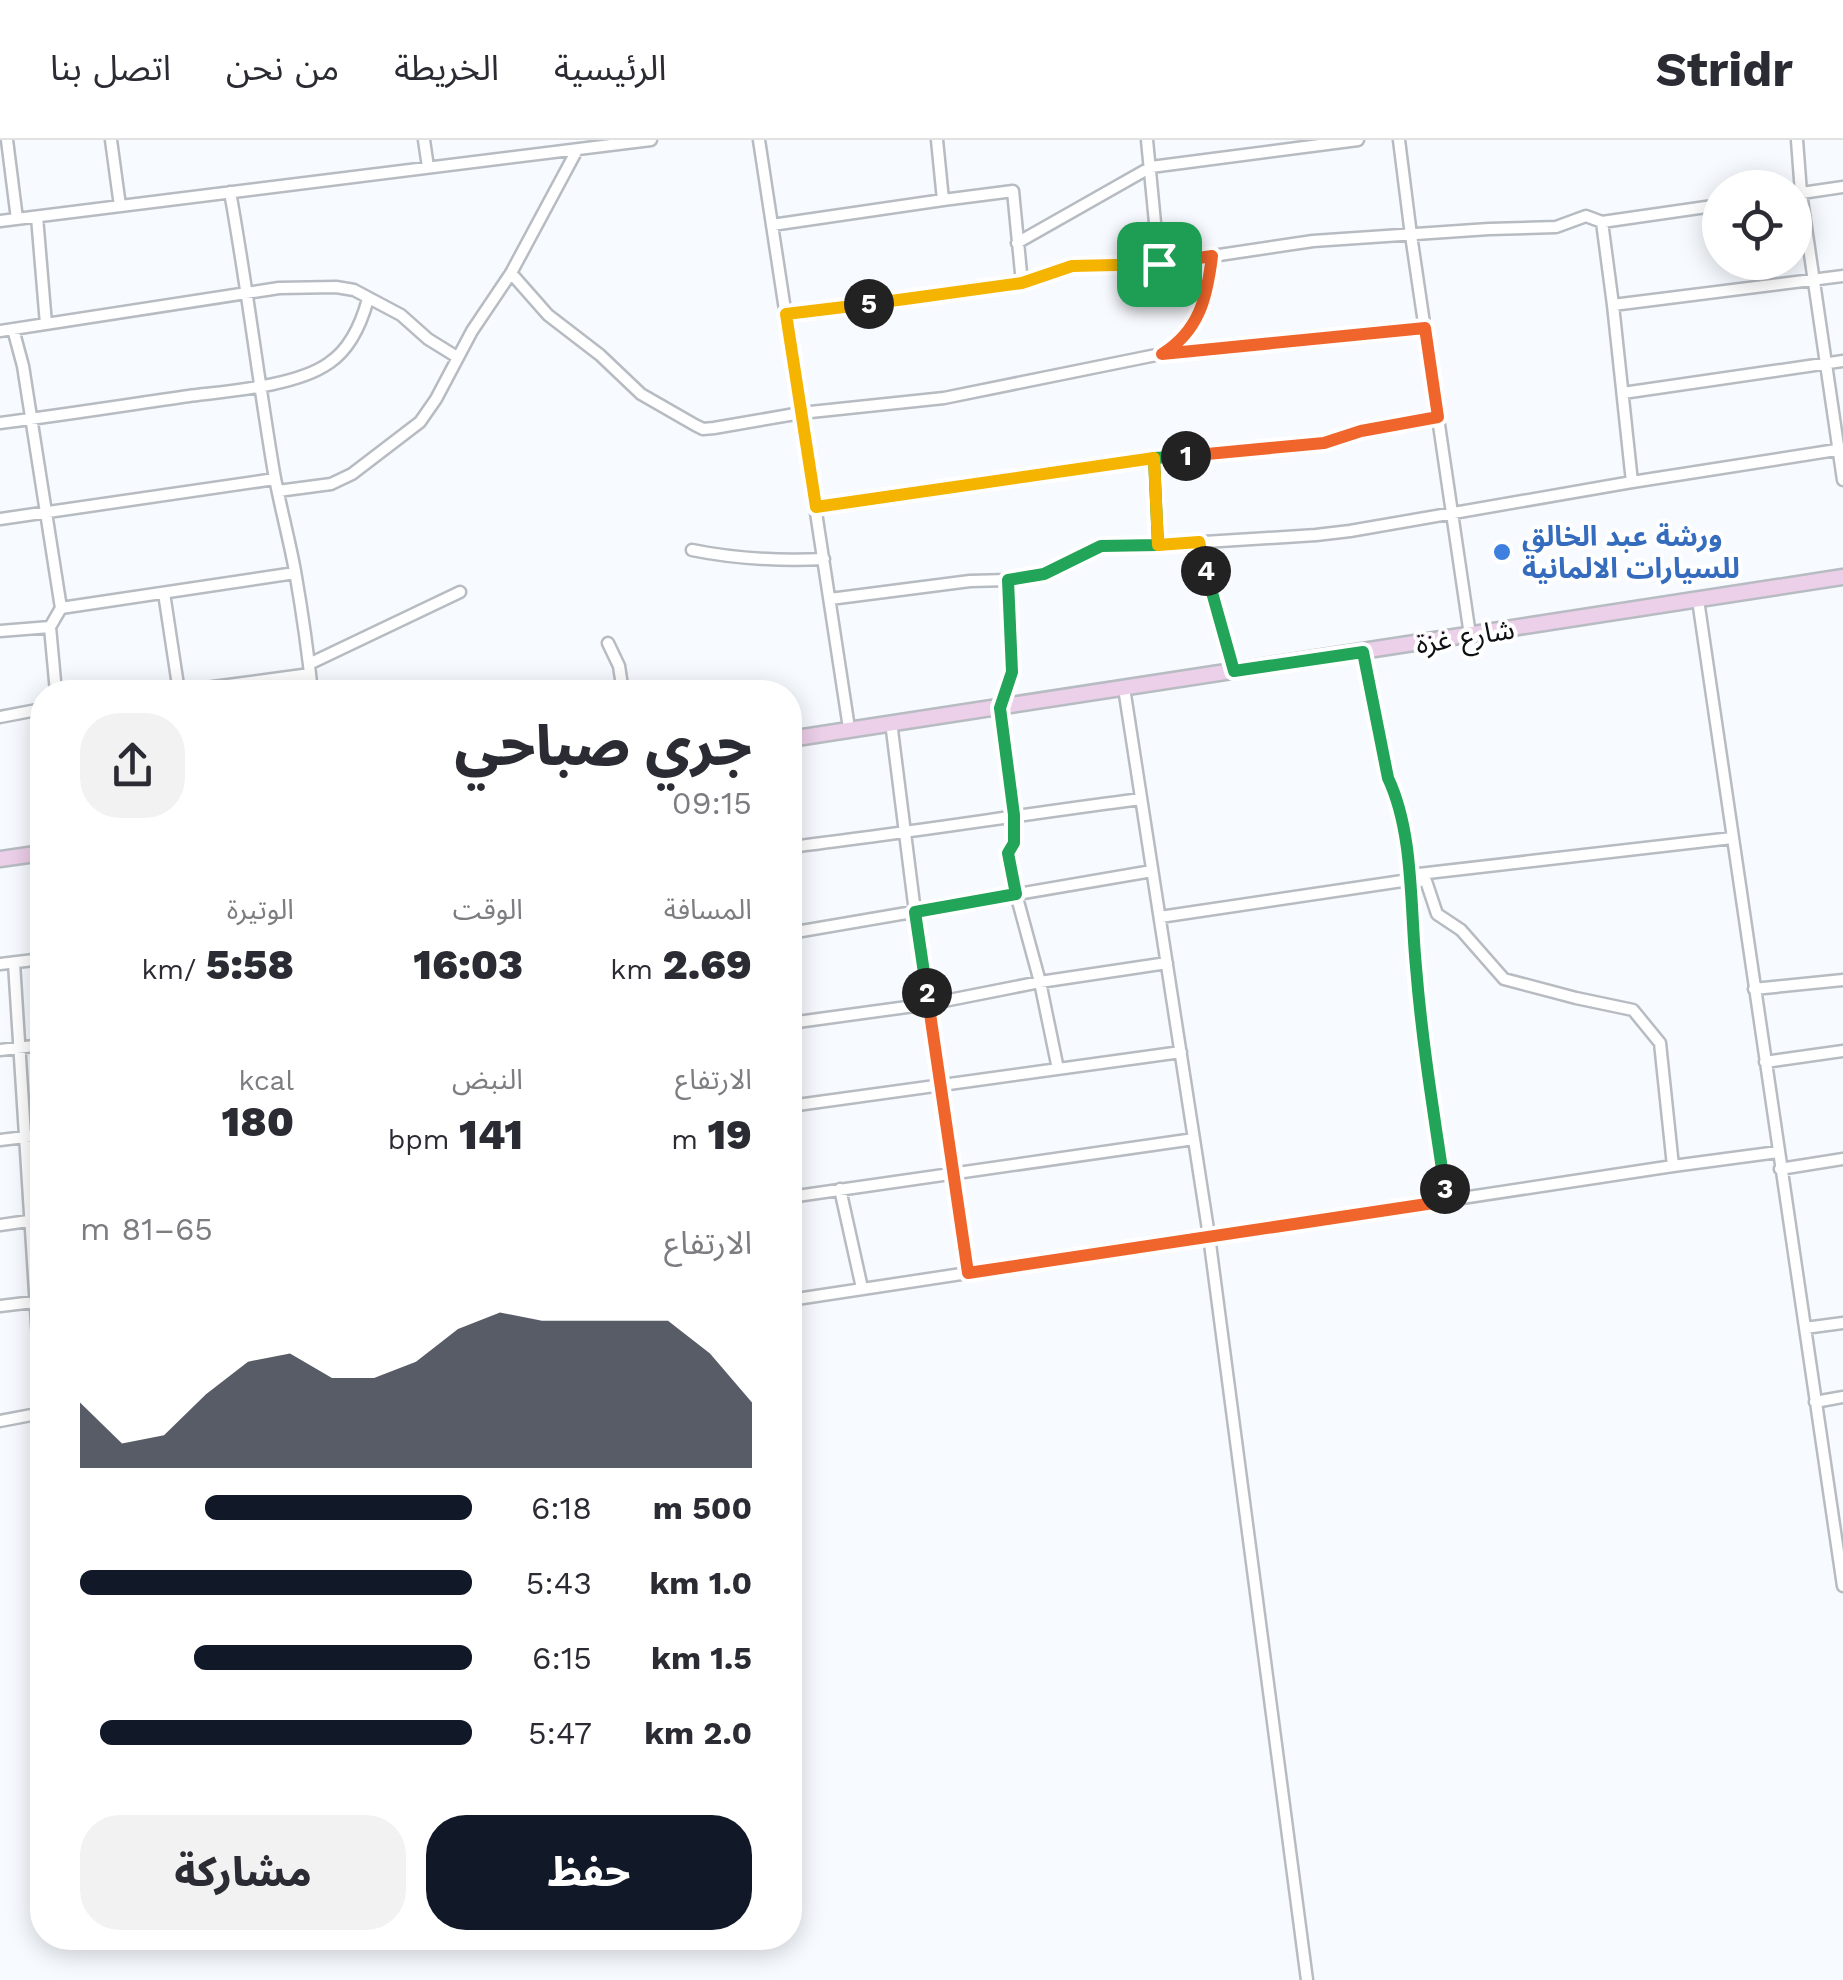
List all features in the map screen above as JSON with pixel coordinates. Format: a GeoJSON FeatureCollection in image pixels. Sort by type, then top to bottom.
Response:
{"type":"FeatureCollection","features":[{"type":"Feature","properties":{"kind":"main road","name":"شارع غزة"},"geometry":{"type":"LineString","coordinates":[[802,737],[1843,577]]}},
{"type":"Feature","properties":{"kind":"main road"},"geometry":{"type":"LineString","coordinates":[[0,859],[30,854]]}},
{"type":"Feature","properties":{"kind":"street"},"geometry":{"type":"LineString","coordinates":[[7,140],[17,219]]}},
{"type":"Feature","properties":{"kind":"street"},"geometry":{"type":"LineString","coordinates":[[110,140],[120,206]]}},
{"type":"Feature","properties":{"kind":"street"},"geometry":{"type":"LineString","coordinates":[[424,140],[428,167]]}},
{"type":"Feature","properties":{"kind":"street"},"geometry":{"type":"LineString","coordinates":[[0,221],[650,140]]}},
{"type":"Feature","properties":{"kind":"street"},"geometry":{"type":"LineString","coordinates":[[759,140],[849,728]]}},
{"type":"Feature","properties":{"kind":"street"},"geometry":{"type":"LineString","coordinates":[[936,140],[943,200]]}},
{"type":"Feature","properties":{"kind":"street"},"geometry":{"type":"LineString","coordinates":[[1148,140],[1159,264]]}},
{"type":"Feature","properties":{"kind":"street"},"geometry":{"type":"LineString","coordinates":[[1017,243],[1151,168],[1358,140]]}},
{"type":"Feature","properties":{"kind":"street"},"geometry":{"type":"LineString","coordinates":[[1400,140],[1470,635]]}},
{"type":"Feature","properties":{"kind":"street"},"geometry":{"type":"LineString","coordinates":[[1798,140],[1798,170]]}},
{"type":"Feature","properties":{"kind":"street"},"geometry":{"type":"LineString","coordinates":[[0,519],[277,485],[332,484],[352,474],[420,422],[436,399],[456,357],[510,273],[577,150]]}},
{"type":"Feature","properties":{"kind":"street"},"geometry":{"type":"LineString","coordinates":[[1812,192],[1843,187]]}},
{"type":"Feature","properties":{"kind":"street"},"geometry":{"type":"LineString","coordinates":[[772,225],[1012,191],[1022,283]]}},
{"type":"Feature","properties":{"kind":"street"},"geometry":{"type":"LineString","coordinates":[[230,192],[277,485],[296,573],[310,680]]}},
{"type":"Feature","properties":{"kind":"street"},"geometry":{"type":"LineString","coordinates":[[786,314],[1022,283],[1072,266],[1159,264],[1313,241],[1556,227],[1586,216],[1602,222],[1702,208]]}},
{"type":"Feature","properties":{"kind":"street"},"geometry":{"type":"LineString","coordinates":[[38,217],[46,324]]}},
{"type":"Feature","properties":{"kind":"street"},"geometry":{"type":"LineString","coordinates":[[1602,222],[1632,482]]}},
{"type":"Feature","properties":{"kind":"street"},"geometry":{"type":"LineString","coordinates":[[1162,354],[1179,344],[1199,313],[1208,291],[1212,256]]}},
{"type":"Feature","properties":{"kind":"street"},"geometry":{"type":"LineString","coordinates":[[510,273],[548,315],[600,355],[641,394],[703,428],[944,398],[1162,354],[1425,328]]}},
{"type":"Feature","properties":{"kind":"street"},"geometry":{"type":"LineString","coordinates":[[1812,274],[1843,480]]}},
{"type":"Feature","properties":{"kind":"street"},"geometry":{"type":"LineString","coordinates":[[1614,306],[1843,276]]}},
{"type":"Feature","properties":{"kind":"street"},"geometry":{"type":"LineString","coordinates":[[0,331],[279,288],[336,287],[354,290],[401,315],[456,357]]}},
{"type":"Feature","properties":{"kind":"street"},"geometry":{"type":"LineString","coordinates":[[0,423],[260,386],[305,375],[328,364],[350,339],[363,318],[368,298]]}},
{"type":"Feature","properties":{"kind":"street"},"geometry":{"type":"LineString","coordinates":[[13,328],[62,608],[50,627],[55,680]]}},
{"type":"Feature","properties":{"kind":"street"},"geometry":{"type":"LineString","coordinates":[[1623,393],[1843,361]]}},
{"type":"Feature","properties":{"kind":"street"},"geometry":{"type":"LineString","coordinates":[[816,507],[1154,458],[1324,443],[1361,431],[1438,417]]}},
{"type":"Feature","properties":{"kind":"street"},"geometry":{"type":"LineString","coordinates":[[830,599],[1044,574],[1101,546],[1316,535],[1841,450]]}},
{"type":"Feature","properties":{"kind":"street"},"geometry":{"type":"LineString","coordinates":[[1154,458],[1158,545]]}},
{"type":"Feature","properties":{"kind":"street"},"geometry":{"type":"LineString","coordinates":[[1199,542],[1234,671]]}},
{"type":"Feature","properties":{"kind":"street"},"geometry":{"type":"LineString","coordinates":[[692,550],[774,561],[824,559]]}},
{"type":"Feature","properties":{"kind":"street"},"geometry":{"type":"LineString","coordinates":[[62,608],[296,573]]}},
{"type":"Feature","properties":{"kind":"street"},"geometry":{"type":"LineString","coordinates":[[1008,580],[1012,672],[1000,708],[1014,815],[1014,843],[1008,853],[1058,1069]]}},
{"type":"Feature","properties":{"kind":"street"},"geometry":{"type":"LineString","coordinates":[[246,680],[309,669],[460,592]]}},
{"type":"Feature","properties":{"kind":"street"},"geometry":{"type":"LineString","coordinates":[[164,593],[175,680]]}},
{"type":"Feature","properties":{"kind":"street"},"geometry":{"type":"LineString","coordinates":[[1698,600],[1843,1586]]}},
{"type":"Feature","properties":{"kind":"street"},"geometry":{"type":"LineString","coordinates":[[0,631],[50,627]]}},
{"type":"Feature","properties":{"kind":"street"},"geometry":{"type":"LineString","coordinates":[[608,643],[620,680]]}},
{"type":"Feature","properties":{"kind":"street"},"geometry":{"type":"LineString","coordinates":[[1363,652],[1388,778],[1397,797],[1405,840],[1416,970],[1447,1201]]}},
{"type":"Feature","properties":{"kind":"street"},"geometry":{"type":"LineString","coordinates":[[1124,688],[1209,1236],[1307,1980]]}},
{"type":"Feature","properties":{"kind":"street"},"geometry":{"type":"LineString","coordinates":[[0,717],[30,711]]}},
{"type":"Feature","properties":{"kind":"street"},"geometry":{"type":"LineString","coordinates":[[891,722],[968,1273]]}},
{"type":"Feature","properties":{"kind":"street"},"geometry":{"type":"LineString","coordinates":[[802,846],[1141,800]]}},
{"type":"Feature","properties":{"kind":"street"},"geometry":{"type":"LineString","coordinates":[[1160,917],[1408,878],[1732,838]]}},
{"type":"Feature","properties":{"kind":"street"},"geometry":{"type":"LineString","coordinates":[[802,931],[1152,872]]}},
{"type":"Feature","properties":{"kind":"street"},"geometry":{"type":"LineString","coordinates":[[1408,878],[1426,882],[1437,914],[1461,930],[1504,978],[1634,1010],[1660,1043],[1674,1166]]}},
{"type":"Feature","properties":{"kind":"street"},"geometry":{"type":"LineString","coordinates":[[0,964],[30,960]]}},
{"type":"Feature","properties":{"kind":"street"},"geometry":{"type":"LineString","coordinates":[[14,962],[30,1175]]}},
{"type":"Feature","properties":{"kind":"street"},"geometry":{"type":"LineString","coordinates":[[802,1021],[1166,963]]}},
{"type":"Feature","properties":{"kind":"street"},"geometry":{"type":"LineString","coordinates":[[1754,989],[1843,980]]}},
{"type":"Feature","properties":{"kind":"street"},"geometry":{"type":"LineString","coordinates":[[0,1050],[30,1046]]}},
{"type":"Feature","properties":{"kind":"street"},"geometry":{"type":"LineString","coordinates":[[1764,1062],[1843,1051]]}},
{"type":"Feature","properties":{"kind":"street"},"geometry":{"type":"LineString","coordinates":[[802,1104],[1181,1052]]}},
{"type":"Feature","properties":{"kind":"street"},"geometry":{"type":"LineString","coordinates":[[0,1140],[30,1136]]}},
{"type":"Feature","properties":{"kind":"street"},"geometry":{"type":"LineString","coordinates":[[802,1194],[1194,1139]]}},
{"type":"Feature","properties":{"kind":"street"},"geometry":{"type":"LineString","coordinates":[[802,1298],[1778,1152]]}},
{"type":"Feature","properties":{"kind":"street"},"geometry":{"type":"LineString","coordinates":[[1780,1169],[1843,1159]]}},
{"type":"Feature","properties":{"kind":"street"},"geometry":{"type":"LineString","coordinates":[[840,1189],[862,1288]]}},
{"type":"Feature","properties":{"kind":"street"},"geometry":{"type":"LineString","coordinates":[[0,1224],[30,1221]]}},
{"type":"Feature","properties":{"kind":"street"},"geometry":{"type":"LineString","coordinates":[[0,1306],[30,1303]]}},
{"type":"Feature","properties":{"kind":"street"},"geometry":{"type":"LineString","coordinates":[[1806,1328],[1843,1322]]}},
{"type":"Feature","properties":{"kind":"street"},"geometry":{"type":"LineString","coordinates":[[1816,1402],[1843,1397]]}},
{"type":"Feature","properties":{"kind":"street"},"geometry":{"type":"LineString","coordinates":[[0,1421],[30,1415]]}},
{"type":"Feature","properties":{"kind":"place","name":"ورشة عبد الخالق للسيارات الالمانية"},"geometry":{"type":"Point","coordinates":[1502,552]}},
{"type":"Feature","properties":{"kind":"route"},"geometry":{"type":"LineString","coordinates":[[1159,264],[1072,266],[1022,283],[786,314],[816,507],[1154,458],[1155,480],[1158,545],[1199,542],[1234,671],[1363,652],[1388,778],[1397,797],[1405,840],[1416,970],[1447,1201],[968,1273],[915,912],[1016,894],[1008,853],[1014,843],[1014,815],[1000,708],[1012,672],[1008,580],[1044,574],[1101,546],[1158,545],[1154,458],[1324,443],[1361,431],[1438,417],[1425,328],[1162,354],[1179,344],[1199,313],[1208,291],[1212,256],[1159,264]]}}]}
